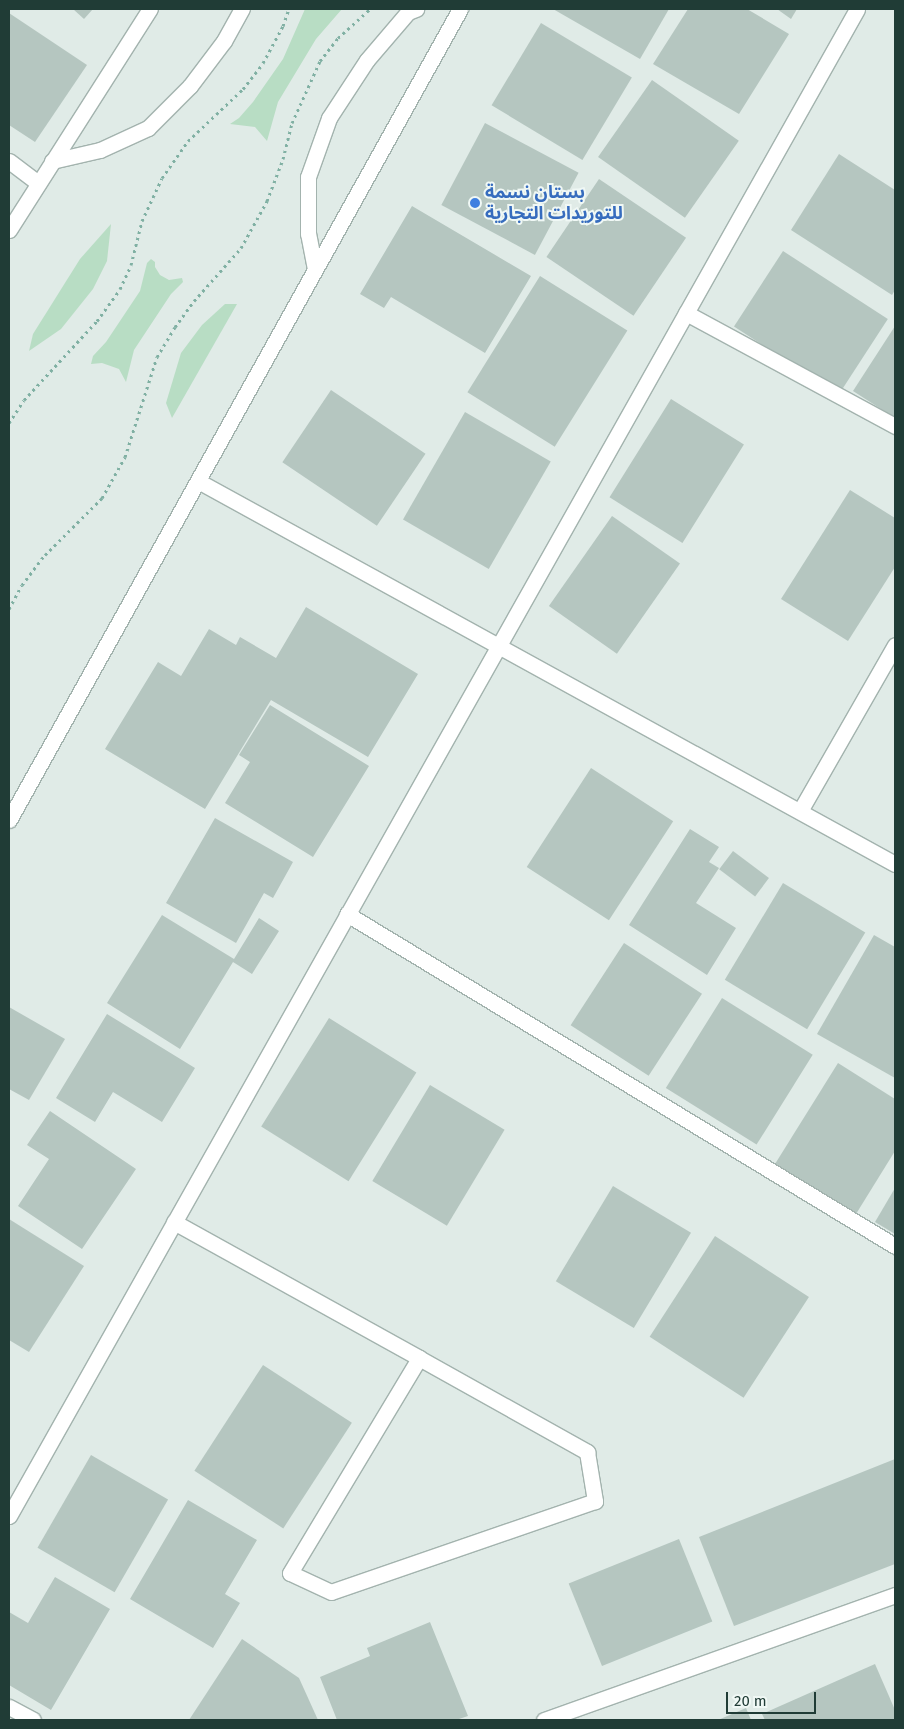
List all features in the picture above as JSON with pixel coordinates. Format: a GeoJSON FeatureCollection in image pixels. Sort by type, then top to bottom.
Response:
{"type":"FeatureCollection","features":[{"type":"Feature","properties":{"kind":"street"},"geometry":{"type":"LineString","coordinates":[[11,220],[38,183],[150,9]]}},
{"type":"Feature","properties":{"kind":"street"},"geometry":{"type":"LineString","coordinates":[[52,161],[100,150],[148,128],[190,86],[224,42],[242,9]]}},
{"type":"Feature","properties":{"kind":"street"},"geometry":{"type":"LineString","coordinates":[[315,269],[308,234],[308,177],[329,118],[367,60],[408,12],[416,9]]}},
{"type":"Feature","properties":{"kind":"street"},"geometry":{"type":"LineString","coordinates":[[9,820],[460,9]]}},
{"type":"Feature","properties":{"kind":"street"},"geometry":{"type":"LineString","coordinates":[[9,1516],[857,9]]}},
{"type":"Feature","properties":{"kind":"street"},"geometry":{"type":"LineString","coordinates":[[9,161],[38,183]]}},
{"type":"Feature","properties":{"kind":"street"},"geometry":{"type":"LineString","coordinates":[[686,313],[895,426]]}},
{"type":"Feature","properties":{"kind":"street"},"geometry":{"type":"LineString","coordinates":[[198,481],[895,864]]}},
{"type":"Feature","properties":{"kind":"street"},"geometry":{"type":"LineString","coordinates":[[800,811],[895,645]]}},
{"type":"Feature","properties":{"kind":"street"},"geometry":{"type":"LineString","coordinates":[[347,914],[895,1246]]}},
{"type":"Feature","properties":{"kind":"street"},"geometry":{"type":"LineString","coordinates":[[174,1222],[419,1358],[587,1452],[595,1501],[331,1592],[290,1573],[419,1358]]}},
{"type":"Feature","properties":{"kind":"street"},"geometry":{"type":"LineString","coordinates":[[544,1720],[895,1595]]}},
{"type":"Feature","properties":{"kind":"street"},"geometry":{"type":"LineString","coordinates":[[9,1707],[33,1720]]}},
{"type":"Feature","properties":{"kind":"path"},"geometry":{"type":"LineString","coordinates":[[9,423],[24,400],[97,321],[120,288],[131,265],[142,221],[162,178],[188,141],[243,89],[258,69],[283,26],[288,9]]}},
{"type":"Feature","properties":{"kind":"path"},"geometry":{"type":"LineString","coordinates":[[9,609],[22,586],[45,555],[102,498],[125,457],[157,357],[175,327],[194,301],[241,248],[267,201],[283,158],[292,123],[320,61],[338,38],[370,9]]}},
{"type":"Feature","properties":{"kind":"green space"},"geometry":{"type":"Polygon","coordinates":[[[305,9],[342,9],[316,39],[278,102],[267,141],[255,127],[230,124],[239,118],[253,102],[283,59],[305,9]]]}},
{"type":"Feature","properties":{"kind":"green space"},"geometry":{"type":"Polygon","coordinates":[[[111,224],[107,261],[93,289],[61,329],[29,351],[33,334],[80,259],[111,224]]]}},
{"type":"Feature","properties":{"kind":"green space"},"geometry":{"type":"Polygon","coordinates":[[[151,259],[155,262],[155,267],[160,275],[169,280],[182,278],[183,282],[171,294],[134,350],[126,382],[119,369],[102,363],[91,364],[93,356],[106,342],[140,291],[147,263],[151,259]]]}},
{"type":"Feature","properties":{"kind":"green space"},"geometry":{"type":"Polygon","coordinates":[[[225,304],[237,304],[172,418],[166,403],[181,353],[202,325],[225,304]]]}},
{"type":"Feature","properties":{"kind":"building"},"geometry":{"type":"Polygon","coordinates":[[[73,9],[93,9],[84,19],[73,9]]]}},
{"type":"Feature","properties":{"kind":"building"},"geometry":{"type":"Polygon","coordinates":[[[553,9],[669,9],[640,59],[553,9]]]}},
{"type":"Feature","properties":{"kind":"building"},"geometry":{"type":"Polygon","coordinates":[[[688,9],[747,9],[789,34],[739,114],[653,64],[688,9]]]}},
{"type":"Feature","properties":{"kind":"building"},"geometry":{"type":"Polygon","coordinates":[[[777,9],[797,9],[791,19],[777,9]]]}},
{"type":"Feature","properties":{"kind":"building"},"geometry":{"type":"Polygon","coordinates":[[[9,13],[87,65],[35,142],[9,125],[9,13]]]}},
{"type":"Feature","properties":{"kind":"building"},"geometry":{"type":"Polygon","coordinates":[[[541,23],[632,78],[582,160],[492,105],[541,23]]]}},
{"type":"Feature","properties":{"kind":"building"},"geometry":{"type":"Polygon","coordinates":[[[652,80],[739,141],[685,218],[598,157],[652,80]]]}},
{"type":"Feature","properties":{"kind":"building"},"geometry":{"type":"Polygon","coordinates":[[[485,123],[579,173],[535,255],[441,205],[485,123]]]}},
{"type":"Feature","properties":{"kind":"building"},"geometry":{"type":"Polygon","coordinates":[[[839,154],[895,190],[895,290],[892,295],[791,230],[839,154]]]}},
{"type":"Feature","properties":{"kind":"building"},"geometry":{"type":"Polygon","coordinates":[[[599,179],[686,238],[633,316],[546,257],[599,179]]]}},
{"type":"Feature","properties":{"kind":"building"},"geometry":{"type":"Polygon","coordinates":[[[412,206],[531,276],[485,353],[391,297],[384,308],[360,294],[412,206]]]}},
{"type":"Feature","properties":{"kind":"building"},"geometry":{"type":"Polygon","coordinates":[[[783,251],[888,319],[839,395],[734,326],[783,251]]]}},
{"type":"Feature","properties":{"kind":"building"},"geometry":{"type":"Polygon","coordinates":[[[540,276],[627,331],[555,447],[467,392],[540,276]]]}},
{"type":"Feature","properties":{"kind":"building"},"geometry":{"type":"Polygon","coordinates":[[[895,326],[895,418],[853,391],[895,326]]]}},
{"type":"Feature","properties":{"kind":"building"},"geometry":{"type":"Polygon","coordinates":[[[331,390],[426,454],[377,526],[282,462],[331,390]]]}},
{"type":"Feature","properties":{"kind":"building"},"geometry":{"type":"Polygon","coordinates":[[[671,399],[744,445],[682,543],[610,497],[671,399]]]}},
{"type":"Feature","properties":{"kind":"building"},"geometry":{"type":"Polygon","coordinates":[[[465,412],[551,461],[489,569],[403,519],[465,412]]]}},
{"type":"Feature","properties":{"kind":"building"},"geometry":{"type":"Polygon","coordinates":[[[850,490],[895,518],[895,567],[848,641],[781,599],[850,490]]]}},
{"type":"Feature","properties":{"kind":"building"},"geometry":{"type":"Polygon","coordinates":[[[612,516],[680,564],[617,654],[549,606],[612,516]]]}},
{"type":"Feature","properties":{"kind":"building"},"geometry":{"type":"Polygon","coordinates":[[[306,607],[418,674],[368,757],[271,700],[205,809],[105,749],[158,662],[181,676],[209,629],[236,645],[240,637],[276,658],[306,607]]]}},
{"type":"Feature","properties":{"kind":"building"},"geometry":{"type":"Polygon","coordinates":[[[270,705],[369,766],[313,857],[225,803],[250,762],[239,755],[270,705]]]}},
{"type":"Feature","properties":{"kind":"building"},"geometry":{"type":"Polygon","coordinates":[[[591,768],[673,821],[609,920],[527,867],[591,768]]]}},
{"type":"Feature","properties":{"kind":"building"},"geometry":{"type":"Polygon","coordinates":[[[215,818],[293,862],[273,898],[264,893],[236,943],[166,903],[215,818]]]}},
{"type":"Feature","properties":{"kind":"building"},"geometry":{"type":"Polygon","coordinates":[[[690,829],[719,847],[709,862],[719,868],[696,903],[736,928],[707,975],[629,925],[690,829]]]}},
{"type":"Feature","properties":{"kind":"building"},"geometry":{"type":"Polygon","coordinates":[[[733,851],[769,878],[755,896],[719,869],[733,851]]]}},
{"type":"Feature","properties":{"kind":"building"},"geometry":{"type":"Polygon","coordinates":[[[783,883],[865,932],[807,1029],[725,980],[783,883]]]}},
{"type":"Feature","properties":{"kind":"building"},"geometry":{"type":"Polygon","coordinates":[[[162,915],[234,959],[259,918],[279,931],[252,974],[233,962],[180,1049],[107,1003],[162,915]]]}},
{"type":"Feature","properties":{"kind":"building"},"geometry":{"type":"Polygon","coordinates":[[[874,935],[895,947],[895,1078],[817,1034],[874,935]]]}},
{"type":"Feature","properties":{"kind":"building"},"geometry":{"type":"Polygon","coordinates":[[[624,943],[702,994],[649,1076],[571,1025],[624,943]]]}},
{"type":"Feature","properties":{"kind":"building"},"geometry":{"type":"Polygon","coordinates":[[[722,998],[813,1055],[757,1145],[666,1088],[722,998]]]}},
{"type":"Feature","properties":{"kind":"building"},"geometry":{"type":"Polygon","coordinates":[[[9,1007],[65,1039],[29,1100],[9,1089],[9,1007]]]}},
{"type":"Feature","properties":{"kind":"building"},"geometry":{"type":"Polygon","coordinates":[[[107,1014],[195,1068],[162,1122],[113,1092],[95,1122],[56,1098],[107,1014]]]}},
{"type":"Feature","properties":{"kind":"building"},"geometry":{"type":"Polygon","coordinates":[[[329,1018],[416,1073],[349,1181],[261,1127],[329,1018]]]}},
{"type":"Feature","properties":{"kind":"building"},"geometry":{"type":"Polygon","coordinates":[[[838,1063],[895,1099],[895,1151],[856,1214],[775,1164],[838,1063]]]}},
{"type":"Feature","properties":{"kind":"building"},"geometry":{"type":"Polygon","coordinates":[[[430,1085],[505,1130],[447,1226],[372,1181],[430,1085]]]}},
{"type":"Feature","properties":{"kind":"building"},"geometry":{"type":"Polygon","coordinates":[[[50,1111],[136,1169],[82,1249],[18,1206],[49,1159],[27,1145],[50,1111]]]}},
{"type":"Feature","properties":{"kind":"building"},"geometry":{"type":"Polygon","coordinates":[[[613,1186],[691,1233],[634,1328],[556,1281],[613,1186]]]}},
{"type":"Feature","properties":{"kind":"building"},"geometry":{"type":"Polygon","coordinates":[[[895,1188],[895,1234],[875,1222],[895,1188]]]}},
{"type":"Feature","properties":{"kind":"building"},"geometry":{"type":"Polygon","coordinates":[[[9,1219],[84,1266],[29,1352],[9,1340],[9,1219]]]}},
{"type":"Feature","properties":{"kind":"building"},"geometry":{"type":"Polygon","coordinates":[[[715,1236],[809,1297],[744,1398],[650,1337],[715,1236]]]}},
{"type":"Feature","properties":{"kind":"building"},"geometry":{"type":"Polygon","coordinates":[[[263,1365],[352,1423],[283,1528],[194,1471],[263,1365]]]}},
{"type":"Feature","properties":{"kind":"building"},"geometry":{"type":"Polygon","coordinates":[[[91,1455],[168,1500],[115,1592],[38,1548],[91,1455]]]}},
{"type":"Feature","properties":{"kind":"building"},"geometry":{"type":"Polygon","coordinates":[[[895,1459],[895,1564],[734,1626],[699,1537],[895,1459]]]}},
{"type":"Feature","properties":{"kind":"building"},"geometry":{"type":"Polygon","coordinates":[[[188,1500],[257,1540],[225,1594],[240,1603],[213,1648],[130,1599],[188,1500]]]}},
{"type":"Feature","properties":{"kind":"building"},"geometry":{"type":"Polygon","coordinates":[[[679,1539],[712,1622],[602,1666],[569,1584],[679,1539]]]}},
{"type":"Feature","properties":{"kind":"building"},"geometry":{"type":"Polygon","coordinates":[[[55,1577],[110,1609],[51,1710],[9,1685],[9,1612],[28,1623],[55,1577]]]}},
{"type":"Feature","properties":{"kind":"building"},"geometry":{"type":"Polygon","coordinates":[[[430,1622],[468,1716],[456,1720],[337,1720],[320,1677],[370,1656],[367,1648],[430,1622]]]}},
{"type":"Feature","properties":{"kind":"building"},"geometry":{"type":"Polygon","coordinates":[[[242,1639],[299,1678],[318,1720],[189,1720],[242,1639]]]}},
{"type":"Feature","properties":{"kind":"building"},"geometry":{"type":"Polygon","coordinates":[[[875,1664],[895,1710],[895,1720],[765,1720],[762,1714],[875,1664]]]}},
{"type":"Feature","properties":{"kind":"building"},"geometry":{"type":"Polygon","coordinates":[[[746,1708],[751,1720],[718,1720],[746,1708]]]}},
{"type":"Feature","properties":{"kind":"place","name":"بستان نسمة للتوريدات التجارية"},"geometry":{"type":"Point","coordinates":[475,203]}}]}
